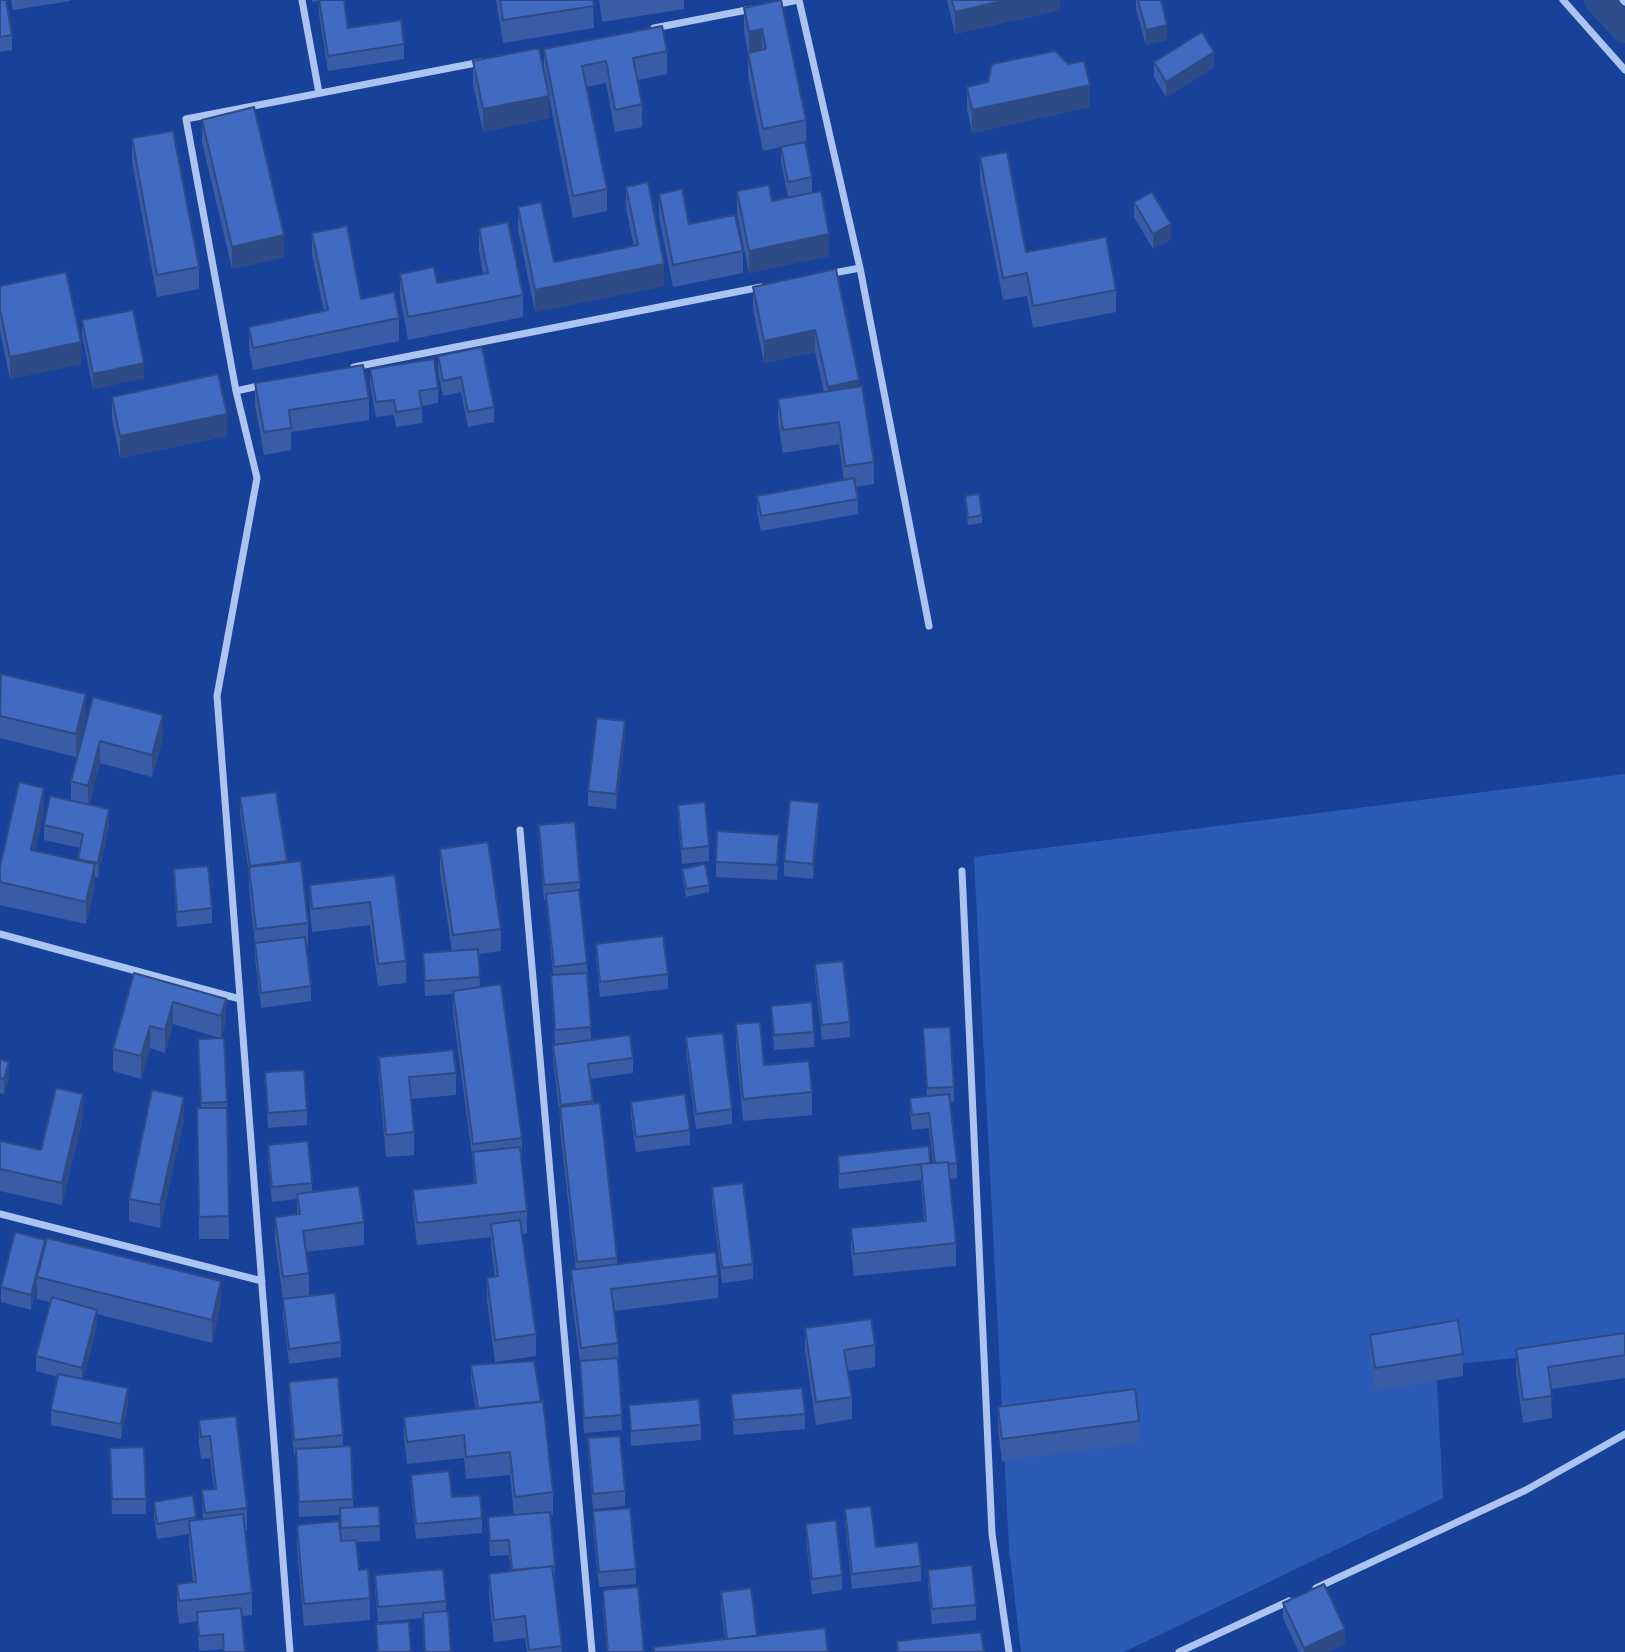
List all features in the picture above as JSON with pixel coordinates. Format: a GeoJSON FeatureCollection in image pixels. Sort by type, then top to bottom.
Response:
{"type":"FeatureCollection","features":[{"type":"Feature","properties":{"kind":"street"},"geometry":{"type":"LineString","coordinates":[[302,0],[319,93]]}},
{"type":"Feature","properties":{"kind":"street"},"geometry":{"type":"LineString","coordinates":[[770,5],[799,0],[860,268],[929,626]]}},
{"type":"Feature","properties":{"kind":"street"},"geometry":{"type":"LineString","coordinates":[[1563,0],[1625,70]]}},
{"type":"Feature","properties":{"kind":"street"},"geometry":{"type":"LineString","coordinates":[[647,29],[757,8]]}},
{"type":"Feature","properties":{"kind":"street"},"geometry":{"type":"LineString","coordinates":[[290,1652],[217,696],[257,478],[236,391],[186,119],[497,59]]}},
{"type":"Feature","properties":{"kind":"street"},"geometry":{"type":"LineString","coordinates":[[819,276],[860,268]]}},
{"type":"Feature","properties":{"kind":"street"},"geometry":{"type":"LineString","coordinates":[[345,369],[765,286]]}},
{"type":"Feature","properties":{"kind":"street"},"geometry":{"type":"LineString","coordinates":[[236,391],[277,383]]}},
{"type":"Feature","properties":{"kind":"street"},"geometry":{"type":"LineString","coordinates":[[520,830],[592,1652]]}},
{"type":"Feature","properties":{"kind":"street"},"geometry":{"type":"LineString","coordinates":[[962,872],[992,1534],[1009,1652]]}},
{"type":"Feature","properties":{"kind":"street"},"geometry":{"type":"LineString","coordinates":[[0,934],[240,999]]}},
{"type":"Feature","properties":{"kind":"street"},"geometry":{"type":"LineString","coordinates":[[0,1214],[262,1281]]}},
{"type":"Feature","properties":{"kind":"street"},"geometry":{"type":"LineString","coordinates":[[1179,1652],[1526,1490],[1625,1434]]}},
{"type":"Feature","properties":{"kind":"shaded area"},"geometry":{"type":"Polygon","coordinates":[[[1625,774],[1625,1347],[1436,1366],[1443,1498],[1124,1652],[1021,1652],[1009,1548],[974,857],[1625,774]]]}},
{"type":"Feature","properties":{"kind":"building"},"geometry":{"type":"Polygon","coordinates":[[[0,0],[6,0],[12,35],[0,37],[0,0]]]}},
{"type":"Feature","properties":{"kind":"building"},"geometry":{"type":"Polygon","coordinates":[[[319,0],[344,0],[348,28],[401,20],[404,44],[328,56],[319,0]]]}},
{"type":"Feature","properties":{"kind":"building"},"geometry":{"type":"Polygon","coordinates":[[[500,0],[593,0],[594,6],[503,20],[500,0]]]}},
{"type":"Feature","properties":{"kind":"building"},"geometry":{"type":"Polygon","coordinates":[[[781,0],[806,120],[763,129],[748,53],[766,49],[762,29],[749,32],[744,8],[781,0]]]}},
{"type":"Feature","properties":{"kind":"building"},"geometry":{"type":"Polygon","coordinates":[[[952,0],[1006,0],[955,12],[952,0]]]}},
{"type":"Feature","properties":{"kind":"building"},"geometry":{"type":"Polygon","coordinates":[[[1138,0],[1161,0],[1167,25],[1146,30],[1138,0]]]}},
{"type":"Feature","properties":{"kind":"building"},"geometry":{"type":"Polygon","coordinates":[[[662,26],[667,51],[633,58],[642,104],[615,110],[606,61],[582,66],[607,189],[573,196],[544,49],[662,26]]]}},
{"type":"Feature","properties":{"kind":"building"},"geometry":{"type":"Polygon","coordinates":[[[1202,32],[1214,52],[1166,82],[1154,62],[1202,32]]]}},
{"type":"Feature","properties":{"kind":"building"},"geometry":{"type":"Polygon","coordinates":[[[539,48],[549,96],[483,109],[473,61],[539,48]]]}},
{"type":"Feature","properties":{"kind":"building"},"geometry":{"type":"Polygon","coordinates":[[[1055,51],[1068,64],[1084,61],[1090,85],[972,110],[967,87],[988,82],[992,64],[1055,51]]]}},
{"type":"Feature","properties":{"kind":"building"},"geometry":{"type":"Polygon","coordinates":[[[254,107],[284,235],[232,247],[202,120],[254,107]]]}},
{"type":"Feature","properties":{"kind":"building"},"geometry":{"type":"Polygon","coordinates":[[[173,131],[199,267],[157,275],[132,138],[173,131]]]}},
{"type":"Feature","properties":{"kind":"building"},"geometry":{"type":"Polygon","coordinates":[[[805,142],[812,177],[788,182],[781,147],[805,142]]]}},
{"type":"Feature","properties":{"kind":"building"},"geometry":{"type":"Polygon","coordinates":[[[1007,152],[1026,252],[1106,237],[1116,290],[1033,306],[1027,273],[1003,278],[980,157],[1007,152]]]}},
{"type":"Feature","properties":{"kind":"building"},"geometry":{"type":"Polygon","coordinates":[[[648,182],[664,264],[535,290],[518,207],[541,202],[554,262],[638,245],[626,187],[648,182]]]}},
{"type":"Feature","properties":{"kind":"building"},"geometry":{"type":"Polygon","coordinates":[[[769,185],[772,201],[821,191],[829,234],[749,251],[737,191],[769,185]]]}},
{"type":"Feature","properties":{"kind":"building"},"geometry":{"type":"Polygon","coordinates":[[[682,189],[689,224],[735,215],[743,251],[673,265],[659,194],[682,189]]]}},
{"type":"Feature","properties":{"kind":"building"},"geometry":{"type":"Polygon","coordinates":[[[1152,192],[1171,224],[1153,234],[1134,202],[1152,192]]]}},
{"type":"Feature","properties":{"kind":"building"},"geometry":{"type":"Polygon","coordinates":[[[508,222],[523,295],[408,317],[400,274],[434,267],[437,283],[488,273],[479,228],[508,222]]]}},
{"type":"Feature","properties":{"kind":"building"},"geometry":{"type":"Polygon","coordinates":[[[347,226],[361,299],[394,292],[399,318],[253,348],[249,327],[328,310],[312,233],[347,226]]]}},
{"type":"Feature","properties":{"kind":"building"},"geometry":{"type":"Polygon","coordinates":[[[836,269],[859,380],[828,387],[815,330],[764,341],[753,287],[836,269]]]}},
{"type":"Feature","properties":{"kind":"building"},"geometry":{"type":"Polygon","coordinates":[[[66,272],[81,342],[10,357],[0,310],[0,286],[66,272]]]}},
{"type":"Feature","properties":{"kind":"building"},"geometry":{"type":"Polygon","coordinates":[[[133,310],[144,363],[93,374],[82,320],[133,310]]]}},
{"type":"Feature","properties":{"kind":"building"},"geometry":{"type":"Polygon","coordinates":[[[482,347],[494,407],[468,412],[461,377],[443,381],[438,356],[482,347]]]}},
{"type":"Feature","properties":{"kind":"building"},"geometry":{"type":"Polygon","coordinates":[[[434,359],[438,388],[419,391],[422,408],[396,412],[394,400],[376,402],[370,369],[434,359]]]}},
{"type":"Feature","properties":{"kind":"building"},"geometry":{"type":"Polygon","coordinates":[[[363,365],[369,398],[289,410],[291,428],[264,432],[255,383],[363,365]]]}},
{"type":"Feature","properties":{"kind":"building"},"geometry":{"type":"Polygon","coordinates":[[[218,374],[227,414],[120,436],[112,397],[218,374]]]}},
{"type":"Feature","properties":{"kind":"building"},"geometry":{"type":"Polygon","coordinates":[[[862,386],[874,462],[845,466],[839,422],[783,430],[778,399],[862,386]]]}},
{"type":"Feature","properties":{"kind":"building"},"geometry":{"type":"Polygon","coordinates":[[[854,478],[858,499],[761,516],[757,496],[854,478]]]}},
{"type":"Feature","properties":{"kind":"building"},"geometry":{"type":"Polygon","coordinates":[[[979,494],[982,515],[968,518],[965,496],[979,494]]]}},
{"type":"Feature","properties":{"kind":"building"},"geometry":{"type":"Polygon","coordinates":[[[1,674],[86,694],[76,734],[0,716],[1,674]]]}},
{"type":"Feature","properties":{"kind":"building"},"geometry":{"type":"Polygon","coordinates":[[[93,697],[163,715],[152,755],[100,741],[88,786],[71,781],[93,697]]]}},
{"type":"Feature","properties":{"kind":"building"},"geometry":{"type":"Polygon","coordinates":[[[597,718],[625,721],[616,794],[588,791],[597,718]]]}},
{"type":"Feature","properties":{"kind":"building"},"geometry":{"type":"Polygon","coordinates":[[[19,782],[44,788],[31,850],[95,864],[86,902],[0,882],[0,867],[19,782]]]}},
{"type":"Feature","properties":{"kind":"building"},"geometry":{"type":"Polygon","coordinates":[[[276,792],[287,861],[250,866],[240,797],[276,792]]]}},
{"type":"Feature","properties":{"kind":"building"},"geometry":{"type":"Polygon","coordinates":[[[50,796],[109,809],[98,863],[78,859],[83,834],[44,825],[50,796]]]}},
{"type":"Feature","properties":{"kind":"building"},"geometry":{"type":"Polygon","coordinates":[[[790,800],[819,803],[813,864],[784,861],[790,800]]]}},
{"type":"Feature","properties":{"kind":"building"},"geometry":{"type":"Polygon","coordinates":[[[705,802],[709,846],[682,849],[678,805],[705,802]]]}},
{"type":"Feature","properties":{"kind":"building"},"geometry":{"type":"Polygon","coordinates":[[[575,822],[580,882],[544,885],[539,825],[575,822]]]}},
{"type":"Feature","properties":{"kind":"building"},"geometry":{"type":"Polygon","coordinates":[[[717,831],[779,835],[777,865],[716,862],[717,831]]]}},
{"type":"Feature","properties":{"kind":"building"},"geometry":{"type":"Polygon","coordinates":[[[488,842],[501,929],[453,935],[440,849],[488,842]]]}},
{"type":"Feature","properties":{"kind":"building"},"geometry":{"type":"Polygon","coordinates":[[[301,861],[308,923],[256,929],[249,867],[301,861]]]}},
{"type":"Feature","properties":{"kind":"building"},"geometry":{"type":"Polygon","coordinates":[[[705,864],[709,885],[686,889],[682,869],[705,864]]]}},
{"type":"Feature","properties":{"kind":"building"},"geometry":{"type":"Polygon","coordinates":[[[208,866],[212,908],[177,912],[174,869],[208,866]]]}},
{"type":"Feature","properties":{"kind":"building"},"geometry":{"type":"Polygon","coordinates":[[[395,875],[406,961],[378,964],[370,902],[312,909],[310,885],[395,875]]]}},
{"type":"Feature","properties":{"kind":"building"},"geometry":{"type":"Polygon","coordinates":[[[579,890],[587,963],[554,967],[546,894],[579,890]]]}},
{"type":"Feature","properties":{"kind":"building"},"geometry":{"type":"Polygon","coordinates":[[[663,936],[668,974],[600,982],[596,944],[663,936]]]}},
{"type":"Feature","properties":{"kind":"building"},"geometry":{"type":"Polygon","coordinates":[[[305,937],[311,986],[261,993],[255,943],[305,937]]]}},
{"type":"Feature","properties":{"kind":"building"},"geometry":{"type":"Polygon","coordinates":[[[478,949],[480,977],[425,981],[423,953],[478,949]]]}},
{"type":"Feature","properties":{"kind":"building"},"geometry":{"type":"Polygon","coordinates":[[[843,961],[850,1022],[822,1025],[815,964],[843,961]]]}},
{"type":"Feature","properties":{"kind":"building"},"geometry":{"type":"Polygon","coordinates":[[[134,973],[226,999],[221,1016],[173,1002],[165,1030],[150,1026],[141,1056],[113,1049],[134,973]]]}},
{"type":"Feature","properties":{"kind":"building"},"geometry":{"type":"Polygon","coordinates":[[[587,973],[591,1027],[555,1030],[551,975],[587,973]]]}},
{"type":"Feature","properties":{"kind":"building"},"geometry":{"type":"Polygon","coordinates":[[[501,984],[522,1138],[473,1144],[453,991],[501,984]]]}},
{"type":"Feature","properties":{"kind":"building"},"geometry":{"type":"Polygon","coordinates":[[[812,1002],[814,1032],[774,1035],[771,1006],[812,1002]]]}},
{"type":"Feature","properties":{"kind":"building"},"geometry":{"type":"Polygon","coordinates":[[[760,1022],[764,1065],[809,1061],[812,1092],[743,1099],[736,1024],[760,1022]]]}},
{"type":"Feature","properties":{"kind":"building"},"geometry":{"type":"Polygon","coordinates":[[[950,1027],[954,1087],[927,1088],[923,1028],[950,1027]]]}},
{"type":"Feature","properties":{"kind":"building"},"geometry":{"type":"Polygon","coordinates":[[[723,1033],[732,1109],[696,1114],[686,1037],[723,1033]]]}},
{"type":"Feature","properties":{"kind":"building"},"geometry":{"type":"Polygon","coordinates":[[[630,1035],[633,1058],[588,1064],[593,1101],[561,1105],[553,1045],[630,1035]]]}},
{"type":"Feature","properties":{"kind":"building"},"geometry":{"type":"Polygon","coordinates":[[[224,1038],[227,1102],[201,1103],[198,1039],[224,1038]]]}},
{"type":"Feature","properties":{"kind":"building"},"geometry":{"type":"Polygon","coordinates":[[[453,1050],[456,1073],[409,1077],[414,1132],[386,1135],[379,1057],[453,1050]]]}},
{"type":"Feature","properties":{"kind":"building"},"geometry":{"type":"Polygon","coordinates":[[[0,1059],[9,1062],[4,1079],[0,1078],[0,1059]]]}},
{"type":"Feature","properties":{"kind":"building"},"geometry":{"type":"Polygon","coordinates":[[[304,1070],[307,1110],[268,1113],[265,1072],[304,1070]]]}},
{"type":"Feature","properties":{"kind":"building"},"geometry":{"type":"Polygon","coordinates":[[[56,1088],[83,1094],[62,1183],[0,1169],[0,1141],[41,1150],[56,1088]]]}},
{"type":"Feature","properties":{"kind":"building"},"geometry":{"type":"Polygon","coordinates":[[[152,1090],[184,1097],[160,1205],[129,1199],[152,1090]]]}},
{"type":"Feature","properties":{"kind":"building"},"geometry":{"type":"Polygon","coordinates":[[[685,1094],[690,1130],[636,1137],[631,1102],[685,1094]]]}},
{"type":"Feature","properties":{"kind":"building"},"geometry":{"type":"Polygon","coordinates":[[[949,1094],[957,1163],[935,1163],[929,1113],[912,1115],[910,1098],[949,1094]]]}},
{"type":"Feature","properties":{"kind":"building"},"geometry":{"type":"Polygon","coordinates":[[[600,1103],[617,1258],[577,1262],[560,1107],[600,1103]]]}},
{"type":"Feature","properties":{"kind":"building"},"geometry":{"type":"Polygon","coordinates":[[[197,1108],[227,1108],[229,1216],[199,1217],[197,1108]]]}},
{"type":"Feature","properties":{"kind":"building"},"geometry":{"type":"Polygon","coordinates":[[[308,1141],[312,1183],[272,1187],[268,1145],[308,1141]]]}},
{"type":"Feature","properties":{"kind":"building"},"geometry":{"type":"Polygon","coordinates":[[[929,1146],[930,1163],[839,1174],[838,1156],[929,1146]]]}},
{"type":"Feature","properties":{"kind":"building"},"geometry":{"type":"Polygon","coordinates":[[[520,1147],[527,1211],[417,1223],[413,1190],[476,1183],[473,1152],[520,1147]]]}},
{"type":"Feature","properties":{"kind":"building"},"geometry":{"type":"Polygon","coordinates":[[[948,1162],[956,1243],[854,1254],[851,1228],[926,1221],[921,1164],[948,1162]]]}},
{"type":"Feature","properties":{"kind":"building"},"geometry":{"type":"Polygon","coordinates":[[[743,1183],[753,1264],[722,1268],[712,1187],[743,1183]]]}},
{"type":"Feature","properties":{"kind":"building"},"geometry":{"type":"Polygon","coordinates":[[[359,1186],[364,1222],[303,1231],[309,1273],[283,1277],[275,1217],[300,1214],[297,1194],[359,1186]]]}},
{"type":"Feature","properties":{"kind":"building"},"geometry":{"type":"Polygon","coordinates":[[[520,1220],[536,1334],[495,1340],[487,1278],[498,1276],[491,1224],[520,1220]]]}},
{"type":"Feature","properties":{"kind":"building"},"geometry":{"type":"Polygon","coordinates":[[[15,1232],[45,1240],[31,1295],[1,1287],[15,1232]]]}},
{"type":"Feature","properties":{"kind":"building"},"geometry":{"type":"Polygon","coordinates":[[[47,1238],[221,1281],[212,1320],[37,1277],[47,1238]]]}},
{"type":"Feature","properties":{"kind":"building"},"geometry":{"type":"Polygon","coordinates":[[[716,1252],[718,1276],[611,1289],[618,1343],[581,1348],[571,1270],[716,1252]]]}},
{"type":"Feature","properties":{"kind":"building"},"geometry":{"type":"Polygon","coordinates":[[[335,1293],[341,1342],[289,1349],[283,1299],[335,1293]]]}},
{"type":"Feature","properties":{"kind":"building"},"geometry":{"type":"Polygon","coordinates":[[[52,1297],[97,1310],[82,1368],[36,1356],[52,1297]]]}},
{"type":"Feature","properties":{"kind":"building"},"geometry":{"type":"Polygon","coordinates":[[[871,1319],[875,1345],[844,1350],[852,1397],[816,1402],[805,1328],[871,1319]]]}},
{"type":"Feature","properties":{"kind":"building"},"geometry":{"type":"Polygon","coordinates":[[[1458,1320],[1463,1354],[1375,1368],[1370,1335],[1458,1320]]]}},
{"type":"Feature","properties":{"kind":"building"},"geometry":{"type":"Polygon","coordinates":[[[1625,1333],[1625,1355],[1548,1367],[1552,1396],[1523,1400],[1516,1349],[1625,1333]]]}},
{"type":"Feature","properties":{"kind":"building"},"geometry":{"type":"Polygon","coordinates":[[[618,1358],[622,1415],[584,1418],[580,1361],[618,1358]]]}},
{"type":"Feature","properties":{"kind":"building"},"geometry":{"type":"Polygon","coordinates":[[[534,1361],[541,1402],[478,1408],[471,1365],[534,1361]]]}},
{"type":"Feature","properties":{"kind":"building"},"geometry":{"type":"Polygon","coordinates":[[[58,1374],[128,1388],[121,1424],[51,1410],[58,1374]]]}},
{"type":"Feature","properties":{"kind":"building"},"geometry":{"type":"Polygon","coordinates":[[[338,1377],[343,1435],[294,1440],[289,1382],[338,1377]]]}},
{"type":"Feature","properties":{"kind":"building"},"geometry":{"type":"Polygon","coordinates":[[[802,1388],[805,1414],[734,1420],[731,1394],[802,1388]]]}},
{"type":"Feature","properties":{"kind":"building"},"geometry":{"type":"Polygon","coordinates":[[[1135,1389],[1139,1421],[1002,1439],[998,1407],[1135,1389]]]}},
{"type":"Feature","properties":{"kind":"building"},"geometry":{"type":"Polygon","coordinates":[[[699,1399],[701,1425],[631,1431],[629,1405],[699,1399]]]}},
{"type":"Feature","properties":{"kind":"building"},"geometry":{"type":"Polygon","coordinates":[[[543,1401],[553,1492],[515,1497],[510,1452],[466,1457],[464,1435],[407,1442],[404,1417],[543,1401]]]}},
{"type":"Feature","properties":{"kind":"building"},"geometry":{"type":"Polygon","coordinates":[[[236,1416],[247,1508],[205,1513],[202,1490],[216,1489],[210,1436],[201,1437],[199,1420],[236,1416]]]}},
{"type":"Feature","properties":{"kind":"building"},"geometry":{"type":"Polygon","coordinates":[[[620,1436],[625,1491],[593,1494],[588,1438],[620,1436]]]}},
{"type":"Feature","properties":{"kind":"building"},"geometry":{"type":"Polygon","coordinates":[[[351,1446],[353,1499],[299,1502],[296,1449],[351,1446]]]}},
{"type":"Feature","properties":{"kind":"building"},"geometry":{"type":"Polygon","coordinates":[[[144,1447],[146,1499],[112,1499],[110,1448],[144,1447]]]}},
{"type":"Feature","properties":{"kind":"building"},"geometry":{"type":"Polygon","coordinates":[[[449,1471],[452,1497],[480,1495],[482,1518],[416,1524],[411,1475],[449,1471]]]}},
{"type":"Feature","properties":{"kind":"building"},"geometry":{"type":"Polygon","coordinates":[[[193,1495],[196,1517],[157,1524],[154,1502],[193,1495]]]}},
{"type":"Feature","properties":{"kind":"building"},"geometry":{"type":"Polygon","coordinates":[[[379,1506],[380,1526],[341,1528],[340,1508],[379,1506]]]}},
{"type":"Feature","properties":{"kind":"building"},"geometry":{"type":"Polygon","coordinates":[[[871,1506],[876,1547],[918,1542],[921,1566],[852,1574],[845,1509],[871,1506]]]}},
{"type":"Feature","properties":{"kind":"building"},"geometry":{"type":"Polygon","coordinates":[[[630,1508],[636,1569],[599,1572],[593,1511],[630,1508]]]}},
{"type":"Feature","properties":{"kind":"building"},"geometry":{"type":"Polygon","coordinates":[[[550,1512],[555,1566],[512,1570],[509,1540],[490,1541],[488,1517],[550,1512]]]}},
{"type":"Feature","properties":{"kind":"building"},"geometry":{"type":"Polygon","coordinates":[[[243,1514],[252,1593],[179,1601],[177,1584],[196,1582],[189,1521],[243,1514]]]}},
{"type":"Feature","properties":{"kind":"building"},"geometry":{"type":"Polygon","coordinates":[[[836,1520],[842,1575],[812,1579],[806,1524],[836,1520]]]}},
{"type":"Feature","properties":{"kind":"building"},"geometry":{"type":"Polygon","coordinates":[[[339,1521],[341,1541],[356,1540],[359,1570],[368,1569],[370,1598],[304,1604],[297,1525],[339,1521]]]}},
{"type":"Feature","properties":{"kind":"building"},"geometry":{"type":"Polygon","coordinates":[[[972,1565],[976,1605],[932,1609],[928,1570],[972,1565]]]}},
{"type":"Feature","properties":{"kind":"building"},"geometry":{"type":"Polygon","coordinates":[[[552,1566],[562,1646],[529,1650],[525,1616],[494,1620],[489,1574],[552,1566]]]}},
{"type":"Feature","properties":{"kind":"building"},"geometry":{"type":"Polygon","coordinates":[[[443,1569],[446,1601],[378,1607],[375,1575],[443,1569]]]}},
{"type":"Feature","properties":{"kind":"building"},"geometry":{"type":"Polygon","coordinates":[[[1324,1584],[1345,1629],[1304,1648],[1283,1603],[1324,1584]]]}},
{"type":"Feature","properties":{"kind":"building"},"geometry":{"type":"Polygon","coordinates":[[[638,1587],[644,1652],[608,1652],[603,1590],[638,1587]]]}},
{"type":"Feature","properties":{"kind":"building"},"geometry":{"type":"Polygon","coordinates":[[[751,1588],[757,1636],[727,1639],[721,1592],[751,1588]]]}},
{"type":"Feature","properties":{"kind":"building"},"geometry":{"type":"Polygon","coordinates":[[[241,1608],[245,1652],[224,1652],[223,1634],[199,1636],[197,1612],[241,1608]]]}},
{"type":"Feature","properties":{"kind":"building"},"geometry":{"type":"Polygon","coordinates":[[[448,1611],[451,1652],[425,1652],[423,1613],[448,1611]]]}},
{"type":"Feature","properties":{"kind":"building"},"geometry":{"type":"Polygon","coordinates":[[[409,1622],[411,1652],[378,1652],[376,1624],[409,1622]]]}},
{"type":"Feature","properties":{"kind":"building"},"geometry":{"type":"Polygon","coordinates":[[[825,1628],[828,1652],[654,1652],[654,1647],[825,1628]]]}},
{"type":"Feature","properties":{"kind":"building"},"geometry":{"type":"Polygon","coordinates":[[[981,1632],[984,1652],[898,1652],[897,1641],[981,1632]]]}},
{"type":"Feature","properties":{"kind":"waterway"},"geometry":{"type":"LineString","coordinates":[[1598,0],[1625,29]]}}]}
